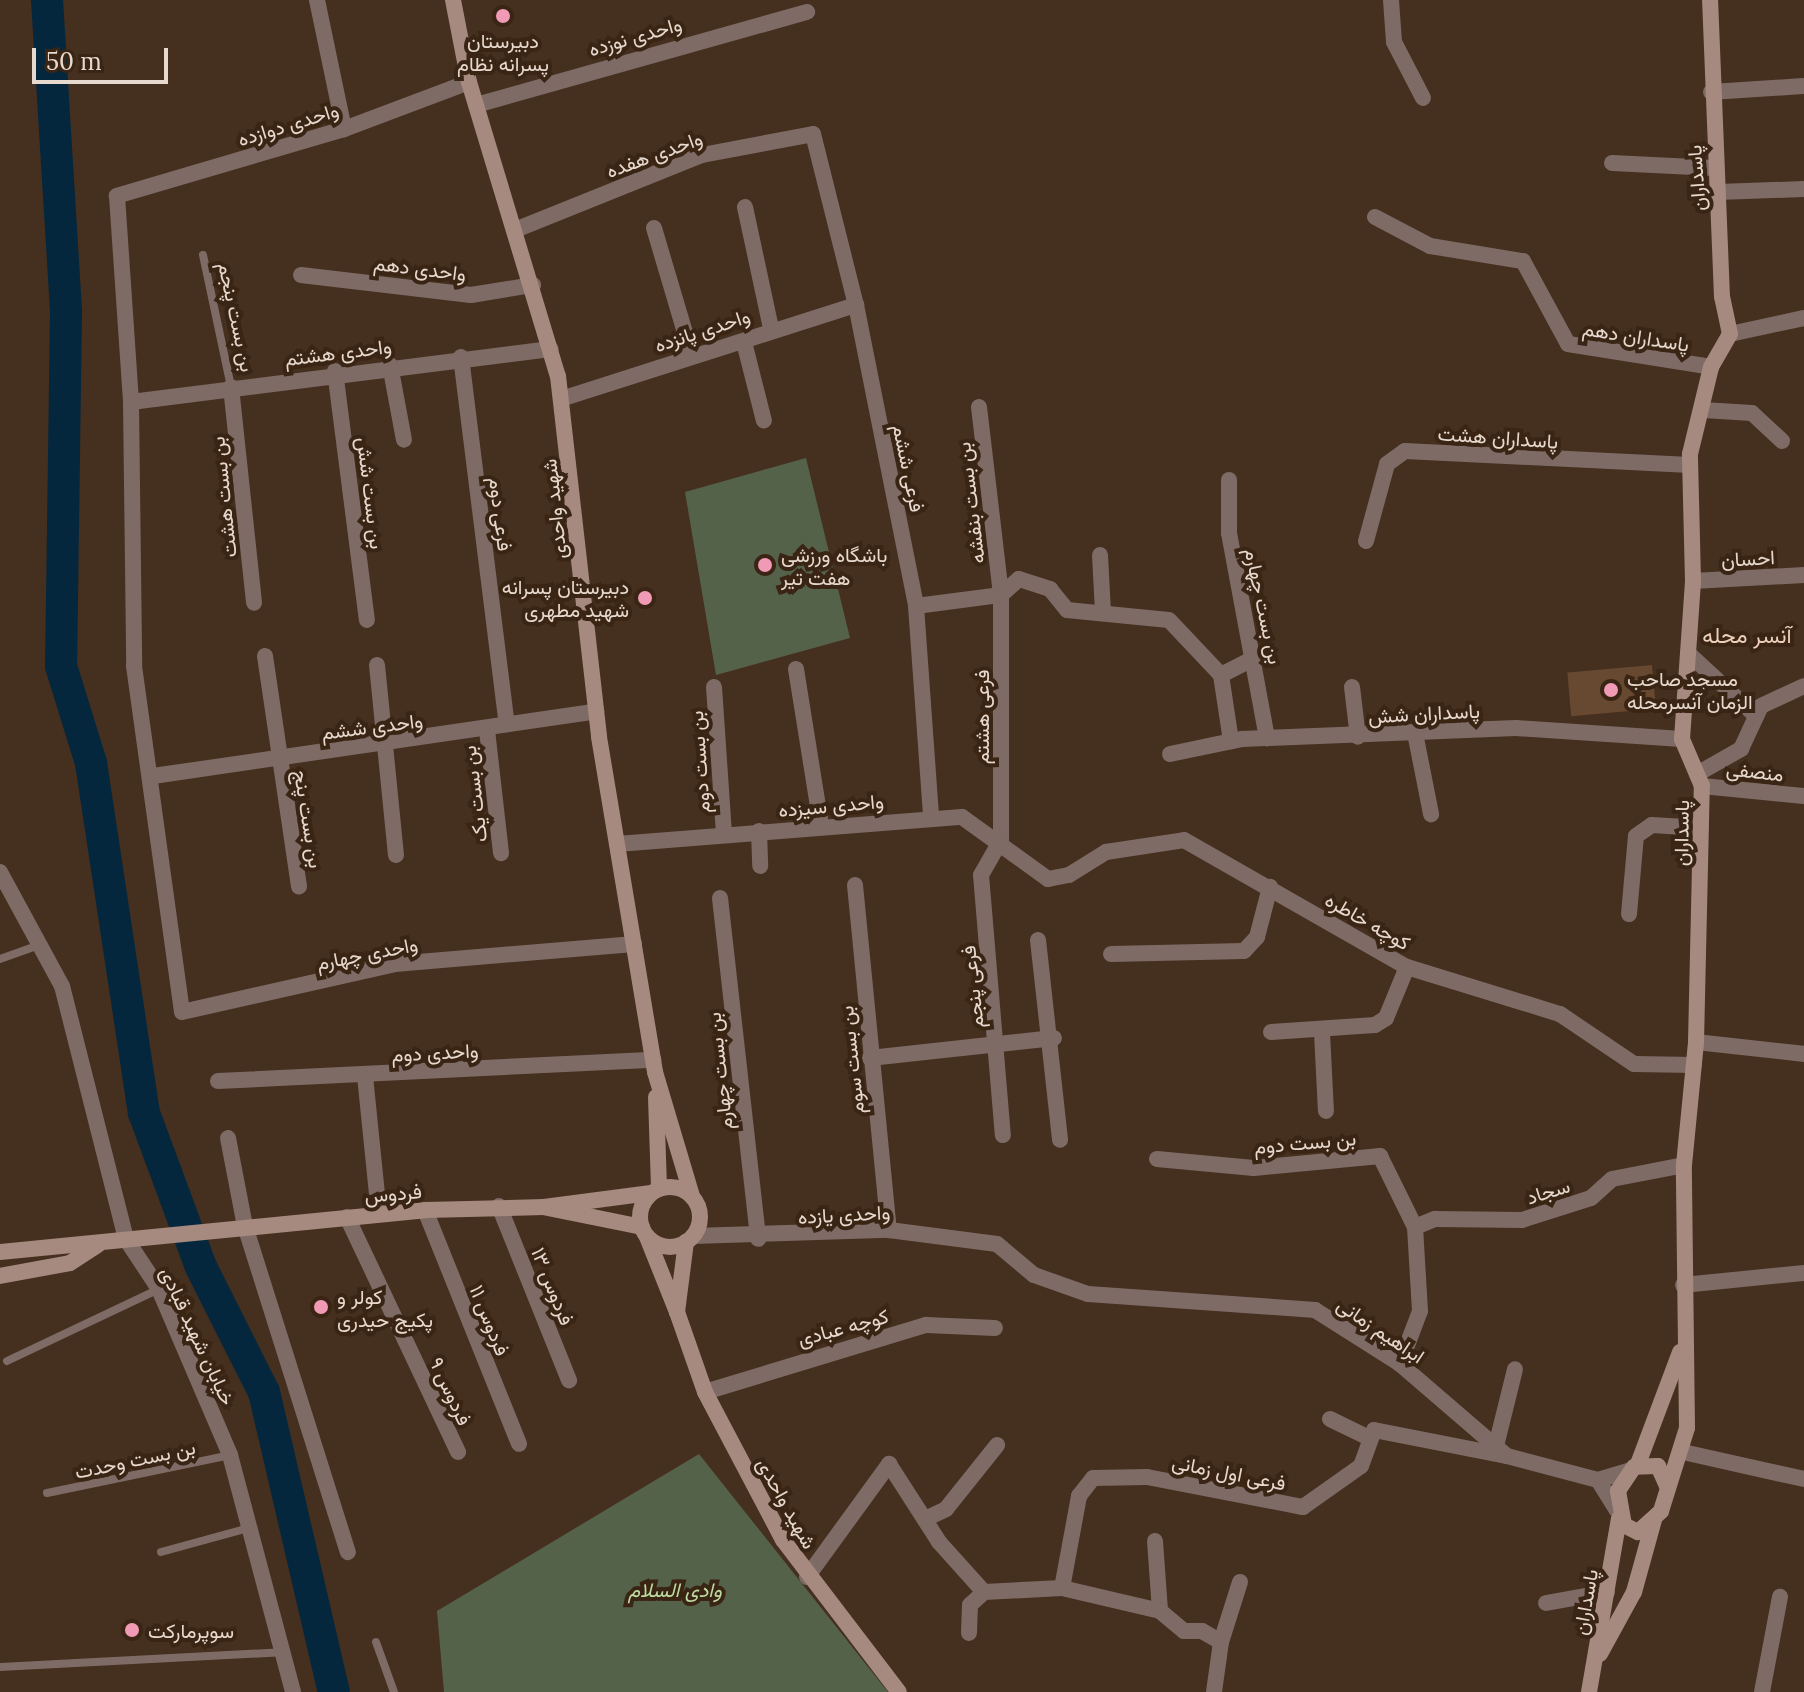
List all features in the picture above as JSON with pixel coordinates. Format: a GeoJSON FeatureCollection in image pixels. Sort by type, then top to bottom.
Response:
{"type":"FeatureCollection","features":[{"type":"Feature","properties":{"kind":"street"},"geometry":{"type":"LineString","coordinates":[[317,0],[344,129]]}},
{"type":"Feature","properties":{"kind":"street","name":"شهید واحدی"},"geometry":{"type":"LineString","coordinates":[[453,0],[469,82],[533,285],[561,399],[596,711],[654,1066]]}},
{"type":"Feature","properties":{"kind":"street"},"geometry":{"type":"LineString","coordinates":[[1391,0],[1394,42],[1423,98]]}},
{"type":"Feature","properties":{"kind":"street","name":"پاسداران"},"geometry":{"type":"LineString","coordinates":[[1594,1666],[1634,1592],[1654,1520],[1683,1452],[1684,1165],[1696,1042],[1701,828],[1700,780],[1682,739],[1693,581],[1690,465],[1711,367],[1730,334],[1714,168],[1710,0]]}},
{"type":"Feature","properties":{"kind":"street","name":"واحدی نوزده"},"geometry":{"type":"LineString","coordinates":[[476,105],[807,12]]}},
{"type":"Feature","properties":{"kind":"street","name":"واحدی دوازده"},"geometry":{"type":"LineString","coordinates":[[131,402],[117,196],[344,129],[469,82]]}},
{"type":"Feature","properties":{"kind":"street"},"geometry":{"type":"LineString","coordinates":[[1711,92],[1803,86]]}},
{"type":"Feature","properties":{"kind":"street","name":"واحدی هفده"},"geometry":{"type":"LineString","coordinates":[[515,230],[702,155],[813,134]]}},
{"type":"Feature","properties":{"kind":"street","name":"فرعی ششم"},"geometry":{"type":"LineString","coordinates":[[813,134],[856,305],[916,606],[931,817]]}},
{"type":"Feature","properties":{"kind":"street"},"geometry":{"type":"LineString","coordinates":[[1612,163],[1714,168]]}},
{"type":"Feature","properties":{"kind":"street"},"geometry":{"type":"LineString","coordinates":[[1718,192],[1804,189]]}},
{"type":"Feature","properties":{"kind":"street"},"geometry":{"type":"LineString","coordinates":[[745,207],[771,328]]}},
{"type":"Feature","properties":{"kind":"street","name":"پاسداران دهم"},"geometry":{"type":"LineString","coordinates":[[1375,217],[1430,246],[1523,261],[1568,344],[1711,367]]}},
{"type":"Feature","properties":{"kind":"street"},"geometry":{"type":"LineString","coordinates":[[654,228],[691,353]]}},
{"type":"Feature","properties":{"kind":"street","name":"واحدی دهم"},"geometry":{"type":"LineString","coordinates":[[301,275],[471,295],[533,285]]}},
{"type":"Feature","properties":{"kind":"street","name":"واحدی پانزده"},"geometry":{"type":"LineString","coordinates":[[561,399],[691,353],[744,342],[771,328],[856,305]]}},
{"type":"Feature","properties":{"kind":"street"},"geometry":{"type":"LineString","coordinates":[[1730,334],[1804,318]]}},
{"type":"Feature","properties":{"kind":"street"},"geometry":{"type":"LineString","coordinates":[[744,342],[764,421]]}},
{"type":"Feature","properties":{"kind":"street","name":"واحدی هشتم"},"geometry":{"type":"LineString","coordinates":[[131,402],[335,371],[551,349]]}},
{"type":"Feature","properties":{"kind":"street","name":"فرعی دوم"},"geometry":{"type":"LineString","coordinates":[[461,357],[507,724]]}},
{"type":"Feature","properties":{"kind":"street"},"geometry":{"type":"LineString","coordinates":[[390,365],[404,440]]}},
{"type":"Feature","properties":{"kind":"street","name":"بن بست شش"},"geometry":{"type":"LineString","coordinates":[[335,371],[367,620]]}},
{"type":"Feature","properties":{"kind":"street","name":"بن بست هشت"},"geometry":{"type":"LineString","coordinates":[[231,387],[254,603]]}},
{"type":"Feature","properties":{"kind":"street"},"geometry":{"type":"LineString","coordinates":[[131,402],[134,666],[153,776]]}},
{"type":"Feature","properties":{"kind":"street","name":"بن بست بنفشه"},"geometry":{"type":"LineString","coordinates":[[979,407],[1001,595]]}},
{"type":"Feature","properties":{"kind":"street"},"geometry":{"type":"LineString","coordinates":[[1703,410],[1752,413],[1782,441]]}},
{"type":"Feature","properties":{"kind":"street","name":"پاسداران هشت"},"geometry":{"type":"LineString","coordinates":[[1366,541],[1387,464],[1405,451],[1690,465]]}},
{"type":"Feature","properties":{"kind":"street","name":"بن بست چهارم"},"geometry":{"type":"LineString","coordinates":[[1229,480],[1229,533],[1255,658],[1267,739]]}},
{"type":"Feature","properties":{"kind":"street"},"geometry":{"type":"LineString","coordinates":[[1100,555],[1103,613]]}},
{"type":"Feature","properties":{"kind":"street","name":"احسان"},"geometry":{"type":"LineString","coordinates":[[1693,581],[1804,575]]}},
{"type":"Feature","properties":{"kind":"street"},"geometry":{"type":"LineString","coordinates":[[916,606],[1001,595],[1019,579],[1036,581],[1067,610],[1169,620],[1221,675],[1231,741]]}},
{"type":"Feature","properties":{"kind":"street","name":"فرعی هشتم"},"geometry":{"type":"LineString","coordinates":[[1001,595],[1001,840]]}},
{"type":"Feature","properties":{"kind":"street"},"geometry":{"type":"LineString","coordinates":[[1688,653],[1756,716]]}},
{"type":"Feature","properties":{"kind":"street"},"geometry":{"type":"LineString","coordinates":[[265,656],[279,757]]}},
{"type":"Feature","properties":{"kind":"street"},"geometry":{"type":"LineString","coordinates":[[1221,675],[1255,658]]}},
{"type":"Feature","properties":{"kind":"street"},"geometry":{"type":"LineString","coordinates":[[377,665],[396,855]]}},
{"type":"Feature","properties":{"kind":"street"},"geometry":{"type":"LineString","coordinates":[[796,669],[821,825]]}},
{"type":"Feature","properties":{"kind":"street"},"geometry":{"type":"LineString","coordinates":[[1700,780],[1741,749],[1761,706],[1804,686]]}},
{"type":"Feature","properties":{"kind":"street","name":"بن بست دوم"},"geometry":{"type":"LineString","coordinates":[[714,687],[724,835]]}},
{"type":"Feature","properties":{"kind":"street"},"geometry":{"type":"LineString","coordinates":[[1352,687],[1358,737]]}},
{"type":"Feature","properties":{"kind":"street","name":"واحدی ششم"},"geometry":{"type":"LineString","coordinates":[[153,776],[279,757],[385,746],[596,711]]}},
{"type":"Feature","properties":{"kind":"street","name":"پاسداران شش"},"geometry":{"type":"LineString","coordinates":[[1170,754],[1231,741],[1516,728],[1682,739]]}},
{"type":"Feature","properties":{"kind":"street","name":"بن بست یک"},"geometry":{"type":"LineString","coordinates":[[487,730],[501,853]]}},
{"type":"Feature","properties":{"kind":"street"},"geometry":{"type":"LineString","coordinates":[[1415,733],[1431,814]]}},
{"type":"Feature","properties":{"kind":"street","name":"بن بست پنج"},"geometry":{"type":"LineString","coordinates":[[279,757],[299,887]]}},
{"type":"Feature","properties":{"kind":"street","name":"واحدی چهارم"},"geometry":{"type":"LineString","coordinates":[[153,776],[176,941],[182,1012],[395,964],[634,944]]}},
{"type":"Feature","properties":{"kind":"street","name":"منصفی"},"geometry":{"type":"LineString","coordinates":[[1700,780],[1804,796]]}},
{"type":"Feature","properties":{"kind":"street","name":"واحدی سیزده"},"geometry":{"type":"LineString","coordinates":[[617,844],[821,825],[962,817],[1001,840],[1029,870]]}},
{"type":"Feature","properties":{"kind":"street"},"geometry":{"type":"LineString","coordinates":[[1629,914],[1636,836],[1652,825],[1701,828]]}},
{"type":"Feature","properties":{"kind":"street"},"geometry":{"type":"LineString","coordinates":[[759,831],[760,866]]}},
{"type":"Feature","properties":{"kind":"street","name":"فرعی پنجم"},"geometry":{"type":"LineString","coordinates":[[1001,840],[981,875],[1003,1135]]}},
{"type":"Feature","properties":{"kind":"street","name":"كوچه خاطره"},"geometry":{"type":"LineString","coordinates":[[1029,870],[1048,879],[1069,875],[1106,852],[1184,840],[1407,967],[1560,1014],[1634,1064],[1694,1065]]}},
{"type":"Feature","properties":{"kind":"street","name":"خیابان شهید قبادی"},"geometry":{"type":"LineString","coordinates":[[0,872],[62,986],[131,1238],[159,1289],[230,1455],[293,1692]]}},
{"type":"Feature","properties":{"kind":"street","name":"بن بست سوم"},"geometry":{"type":"LineString","coordinates":[[855,885],[889,1230]]}},
{"type":"Feature","properties":{"kind":"street"},"geometry":{"type":"LineString","coordinates":[[1111,954],[1244,951],[1257,937],[1270,887]]}},
{"type":"Feature","properties":{"kind":"street","name":"بن بست چهارم"},"geometry":{"type":"LineString","coordinates":[[720,898],[758,1239]]}},
{"type":"Feature","properties":{"kind":"street"},"geometry":{"type":"LineString","coordinates":[[1038,940],[1054,1038],[1060,1140]]}},
{"type":"Feature","properties":{"kind":"street"},"geometry":{"type":"LineString","coordinates":[[1271,1032],[1322,1033],[1386,1018],[1407,967]]}},
{"type":"Feature","properties":{"kind":"street"},"geometry":{"type":"LineString","coordinates":[[1322,1033],[1326,1111]]}},
{"type":"Feature","properties":{"kind":"street"},"geometry":{"type":"LineString","coordinates":[[870,1058],[997,1041],[1054,1038]]}},
{"type":"Feature","properties":{"kind":"street"},"geometry":{"type":"LineString","coordinates":[[1696,1042],[1804,1054]]}},
{"type":"Feature","properties":{"kind":"street"},"geometry":{"type":"LineString","coordinates":[[644,1232],[641,1209],[655,1191],[654,1066]]}},
{"type":"Feature","properties":{"kind":"street"},"geometry":{"type":"LineString","coordinates":[[654,1066],[692,1196],[700,1211],[690,1239],[677,1312]]}},
{"type":"Feature","properties":{"kind":"street","name":"واحدی دوم"},"geometry":{"type":"LineString","coordinates":[[218,1081],[654,1066]]}},
{"type":"Feature","properties":{"kind":"street"},"geometry":{"type":"LineString","coordinates":[[365,1076],[379,1214]]}},
{"type":"Feature","properties":{"kind":"street"},"geometry":{"type":"LineString","coordinates":[[228,1138],[245,1226],[348,1552]]}},
{"type":"Feature","properties":{"kind":"street","name":"بن بست دوم"},"geometry":{"type":"LineString","coordinates":[[1157,1159],[1254,1168],[1380,1156],[1415,1227],[1420,1311],[1400,1364]]}},
{"type":"Feature","properties":{"kind":"street","name":"سجاد"},"geometry":{"type":"LineString","coordinates":[[1415,1227],[1435,1219],[1522,1220],[1577,1205],[1612,1179],[1684,1165]]}},
{"type":"Feature","properties":{"kind":"street"},"geometry":{"type":"LineString","coordinates":[[544,1207],[655,1191],[692,1196]]}},
{"type":"Feature","properties":{"kind":"street","name":"فردوس ۱۳"},"geometry":{"type":"LineString","coordinates":[[499,1206],[569,1380]]}},
{"type":"Feature","properties":{"kind":"street"},"geometry":{"type":"LineString","coordinates":[[544,1207],[644,1232],[662,1245],[690,1239]]}},
{"type":"Feature","properties":{"kind":"street","name":"فردوس"},"geometry":{"type":"LineString","coordinates":[[98,1245],[213,1229],[425,1210],[544,1207]]}},
{"type":"Feature","properties":{"kind":"street","name":"فردوس ۱۱"},"geometry":{"type":"LineString","coordinates":[[425,1210],[519,1444]]}},
{"type":"Feature","properties":{"kind":"street","name":"فردوس ۹"},"geometry":{"type":"LineString","coordinates":[[347,1217],[458,1452]]}},
{"type":"Feature","properties":{"kind":"street","name":"واحدی یازده"},"geometry":{"type":"LineString","coordinates":[[690,1239],[758,1239],[889,1230],[997,1244],[1034,1275]]}},
{"type":"Feature","properties":{"kind":"street","name":"شهید واحدی"},"geometry":{"type":"LineString","coordinates":[[644,1232],[705,1392],[807,1577],[899,1692]]}},
{"type":"Feature","properties":{"kind":"street"},"geometry":{"type":"LineString","coordinates":[[0,1252],[98,1245]]}},
{"type":"Feature","properties":{"kind":"street"},"geometry":{"type":"LineString","coordinates":[[0,1276],[70,1263],[98,1245]]}},
{"type":"Feature","properties":{"kind":"street"},"geometry":{"type":"LineString","coordinates":[[1683,1285],[1804,1273]]}},
{"type":"Feature","properties":{"kind":"street","name":"ابراهیم زمانی"},"geometry":{"type":"LineString","coordinates":[[1034,1275],[1088,1294],[1315,1310],[1400,1364],[1501,1451],[1598,1480]]}},
{"type":"Feature","properties":{"kind":"street","name":"کوچه عبادی"},"geometry":{"type":"LineString","coordinates":[[705,1392],[926,1325],[995,1328]]}},
{"type":"Feature","properties":{"kind":"street","name":"پاسداران"},"geometry":{"type":"LineString","coordinates":[[1589,1692],[1618,1515],[1683,1343]]}},
{"type":"Feature","properties":{"kind":"street"},"geometry":{"type":"LineString","coordinates":[[1330,1419],[1367,1437],[1380,1429],[1501,1451],[1515,1369]]}},
{"type":"Feature","properties":{"kind":"street","name":"فرعی اول زمانی"},"geometry":{"type":"LineString","coordinates":[[1062,1588],[1079,1496],[1093,1478],[1147,1477],[1303,1507],[1361,1466],[1367,1437]]}},
{"type":"Feature","properties":{"kind":"street"},"geometry":{"type":"LineString","coordinates":[[925,1519],[946,1509],[997,1445]]}},
{"type":"Feature","properties":{"kind":"street"},"geometry":{"type":"LineString","coordinates":[[1683,1452],[1804,1479]]}},
{"type":"Feature","properties":{"kind":"street"},"geometry":{"type":"LineString","coordinates":[[807,1577],[889,1464],[925,1519],[984,1592]]}},
{"type":"Feature","properties":{"kind":"street"},"geometry":{"type":"LineString","coordinates":[[1654,1520],[1638,1532],[1618,1515],[1598,1480],[1634,1467],[1658,1466],[1667,1486]]}},
{"type":"Feature","properties":{"kind":"street"},"geometry":{"type":"LineString","coordinates":[[1155,1541],[1160,1611]]}},
{"type":"Feature","properties":{"kind":"street"},"geometry":{"type":"LineString","coordinates":[[1214,1692],[1221,1642],[1240,1582]]}},
{"type":"Feature","properties":{"kind":"street"},"geometry":{"type":"LineString","coordinates":[[969,1633],[970,1605],[984,1592],[1062,1588],[1160,1611],[1184,1631],[1202,1631],[1221,1642]]}},
{"type":"Feature","properties":{"kind":"street"},"geometry":{"type":"LineString","coordinates":[[1546,1603],[1607,1592]]}},
{"type":"Feature","properties":{"kind":"street"},"geometry":{"type":"LineString","coordinates":[[1762,1692],[1780,1597]]}},
{"type":"Feature","properties":{"kind":"lane","name":"بن بست پنجم"},"geometry":{"type":"LineString","coordinates":[[203,255],[231,387]]}},
{"type":"Feature","properties":{"kind":"lane"},"geometry":{"type":"LineString","coordinates":[[0,959],[39,945]]}},
{"type":"Feature","properties":{"kind":"lane"},"geometry":{"type":"LineString","coordinates":[[7,1361],[159,1289]]}},
{"type":"Feature","properties":{"kind":"lane","name":"بن بست وحدت"},"geometry":{"type":"LineString","coordinates":[[47,1493],[230,1455]]}},
{"type":"Feature","properties":{"kind":"lane"},"geometry":{"type":"LineString","coordinates":[[161,1552],[250,1527]]}},
{"type":"Feature","properties":{"kind":"lane"},"geometry":{"type":"LineString","coordinates":[[376,1642],[394,1692]]}},
{"type":"Feature","properties":{"kind":"lane"},"geometry":{"type":"LineString","coordinates":[[0,1667],[283,1652]]}},
{"type":"Feature","properties":{"kind":"green space","name":"باشگاه ورزشی هفت تیر"},"geometry":{"type":"Polygon","coordinates":[[[806,458],[850,638],[716,675],[685,492],[806,458]]]}},
{"type":"Feature","properties":{"kind":"green space","name":"وادی السلام"},"geometry":{"type":"Polygon","coordinates":[[[699,1454],[888,1692],[444,1692],[437,1611],[699,1454]]]}},
{"type":"Feature","properties":{"kind":"building","name":"مسجد صاحب الزمان آنسرمحله"},"geometry":{"type":"Polygon","coordinates":[[[1652,665],[1656,709],[1571,716],[1567,672],[1652,665]]]}},
{"type":"Feature","properties":{"kind":"waterway"},"geometry":{"type":"LineString","coordinates":[[47,0],[66,312],[61,666],[91,763],[144,1113],[201,1267],[264,1392],[334,1692]]}},
{"type":"Feature","properties":{"kind":"place","name":"دبیرستان پسرانه نظام"},"geometry":{"type":"Point","coordinates":[503,16]}},
{"type":"Feature","properties":{"kind":"place","name":"باشگاه ورزشی هفت تیر"},"geometry":{"type":"Point","coordinates":[765,565]}},
{"type":"Feature","properties":{"kind":"place","name":"دبیرستان پسرانه شهید مطهری"},"geometry":{"type":"Point","coordinates":[645,598]}},
{"type":"Feature","properties":{"kind":"place","name":"مسجد صاحب الزمان آنسرمحله"},"geometry":{"type":"Point","coordinates":[1611,690]}},
{"type":"Feature","properties":{"kind":"place","name":"کولر و پکیج حیدری"},"geometry":{"type":"Point","coordinates":[321,1307]}},
{"type":"Feature","properties":{"kind":"place","name":"سوپرمارکت"},"geometry":{"type":"Point","coordinates":[132,1630]}},
{"type":"Feature","properties":{"kind":"district","name":"آنسر محله"},"geometry":{"type":"Point","coordinates":[1747,636]}}]}
